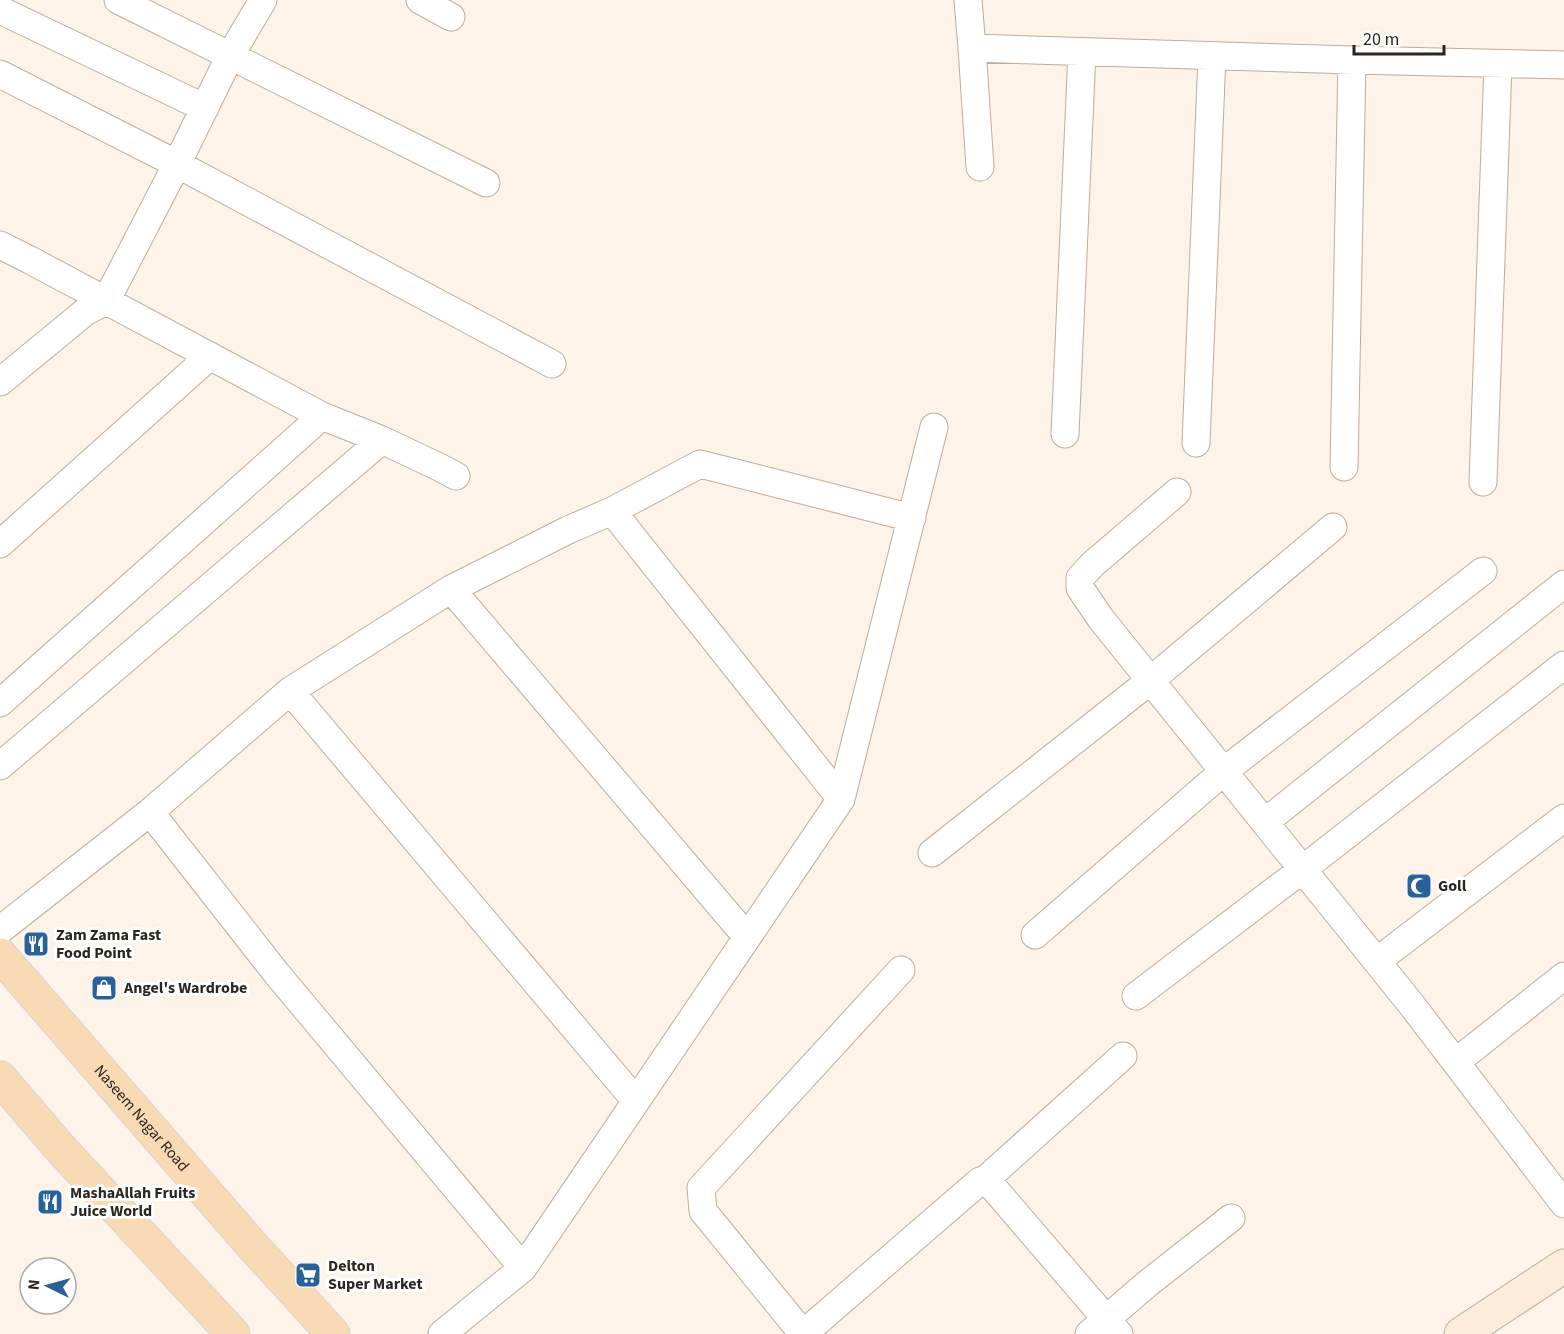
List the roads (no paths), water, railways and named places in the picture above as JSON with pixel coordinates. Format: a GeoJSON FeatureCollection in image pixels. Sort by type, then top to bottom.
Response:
{"type":"FeatureCollection","features":[{"type":"Feature","properties":{"kind":"main road","name":"Naseem Nagar Road"},"geometry":{"type":"LineString","coordinates":[[0,955],[250,1243],[333,1334]]}},
{"type":"Feature","properties":{"kind":"main road"},"geometry":{"type":"LineString","coordinates":[[0,1077],[60,1148],[224,1330]]}},
{"type":"Feature","properties":{"kind":"street"},"geometry":{"type":"LineString","coordinates":[[118,0],[486,183]]}},
{"type":"Feature","properties":{"kind":"street"},"geometry":{"type":"LineString","coordinates":[[0,382],[85,312],[106,301],[230,56],[262,0]]}},
{"type":"Feature","properties":{"kind":"street"},"geometry":{"type":"LineString","coordinates":[[420,0],[451,16]]}},
{"type":"Feature","properties":{"kind":"street"},"geometry":{"type":"LineString","coordinates":[[968,0],[980,167]]}},
{"type":"Feature","properties":{"kind":"street"},"geometry":{"type":"LineString","coordinates":[[0,10],[205,108]]}},
{"type":"Feature","properties":{"kind":"street"},"geometry":{"type":"LineString","coordinates":[[972,48],[1564,65]]}},
{"type":"Feature","properties":{"kind":"street"},"geometry":{"type":"LineString","coordinates":[[1065,434],[1082,52]]}},
{"type":"Feature","properties":{"kind":"street"},"geometry":{"type":"LineString","coordinates":[[1196,443],[1212,56]]}},
{"type":"Feature","properties":{"kind":"street"},"geometry":{"type":"LineString","coordinates":[[1344,467],[1352,60]]}},
{"type":"Feature","properties":{"kind":"street"},"geometry":{"type":"LineString","coordinates":[[1483,482],[1498,64]]}},
{"type":"Feature","properties":{"kind":"street"},"geometry":{"type":"LineString","coordinates":[[0,74],[177,164],[552,364]]}},
{"type":"Feature","properties":{"kind":"street"},"geometry":{"type":"LineString","coordinates":[[0,245],[322,416],[381,440],[456,476]]}},
{"type":"Feature","properties":{"kind":"street"},"geometry":{"type":"LineString","coordinates":[[0,544],[210,356]]}},
{"type":"Feature","properties":{"kind":"street"},"geometry":{"type":"LineString","coordinates":[[4,691],[322,416]]}},
{"type":"Feature","properties":{"kind":"street"},"geometry":{"type":"LineString","coordinates":[[442,1334],[523,1268],[841,799],[934,427]]}},
{"type":"Feature","properties":{"kind":"street"},"geometry":{"type":"LineString","coordinates":[[0,766],[381,440]]}},
{"type":"Feature","properties":{"kind":"street"},"geometry":{"type":"LineString","coordinates":[[0,930],[150,812],[290,692],[451,589],[568,530],[612,511],[700,464],[912,518]]}},
{"type":"Feature","properties":{"kind":"street"},"geometry":{"type":"LineString","coordinates":[[1177,492],[1093,564],[1080,578],[1080,588],[1101,619],[1377,961],[1564,1204]]}},
{"type":"Feature","properties":{"kind":"street"},"geometry":{"type":"LineString","coordinates":[[612,511],[841,799]]}},
{"type":"Feature","properties":{"kind":"street"},"geometry":{"type":"LineString","coordinates":[[932,853],[1151,680],[1333,527]]}},
{"type":"Feature","properties":{"kind":"street"},"geometry":{"type":"LineString","coordinates":[[1035,935],[1224,771],[1483,571]]}},
{"type":"Feature","properties":{"kind":"street"},"geometry":{"type":"LineString","coordinates":[[1265,822],[1564,584]]}},
{"type":"Feature","properties":{"kind":"street"},"geometry":{"type":"LineString","coordinates":[[451,589],[747,938]]}},
{"type":"Feature","properties":{"kind":"street"},"geometry":{"type":"LineString","coordinates":[[1137,996],[1564,665]]}},
{"type":"Feature","properties":{"kind":"street"},"geometry":{"type":"LineString","coordinates":[[290,692],[636,1101]]}},
{"type":"Feature","properties":{"kind":"street"},"geometry":{"type":"LineString","coordinates":[[150,812],[277,974],[523,1268]]}},
{"type":"Feature","properties":{"kind":"street"},"geometry":{"type":"LineString","coordinates":[[1377,961],[1564,818]]}},
{"type":"Feature","properties":{"kind":"street"},"geometry":{"type":"LineString","coordinates":[[901,970],[701,1188],[703,1211],[803,1334],[980,1181],[986,1179],[1123,1056]]}},
{"type":"Feature","properties":{"kind":"street"},"geometry":{"type":"LineString","coordinates":[[1456,1062],[1564,976]]}},
{"type":"Feature","properties":{"kind":"street"},"geometry":{"type":"LineString","coordinates":[[986,1179],[1105,1329],[1147,1284],[1231,1218]]}},
{"type":"Feature","properties":{"kind":"street"},"geometry":{"type":"LineString","coordinates":[[1461,1334],[1564,1266]]}},
{"type":"Feature","properties":{"kind":"place","name":"Goll"},"geometry":{"type":"Point","coordinates":[1419,886]}},
{"type":"Feature","properties":{"kind":"place","name":"Zam Zama Fast Food Point"},"geometry":{"type":"Point","coordinates":[36,944]}},
{"type":"Feature","properties":{"kind":"place","name":"Angel's Wardrobe"},"geometry":{"type":"Point","coordinates":[104,988]}},
{"type":"Feature","properties":{"kind":"place","name":"MashaAllah Fruits Juice World"},"geometry":{"type":"Point","coordinates":[50,1202]}},
{"type":"Feature","properties":{"kind":"place","name":"Delton Super Market"},"geometry":{"type":"Point","coordinates":[308,1275]}}]}
